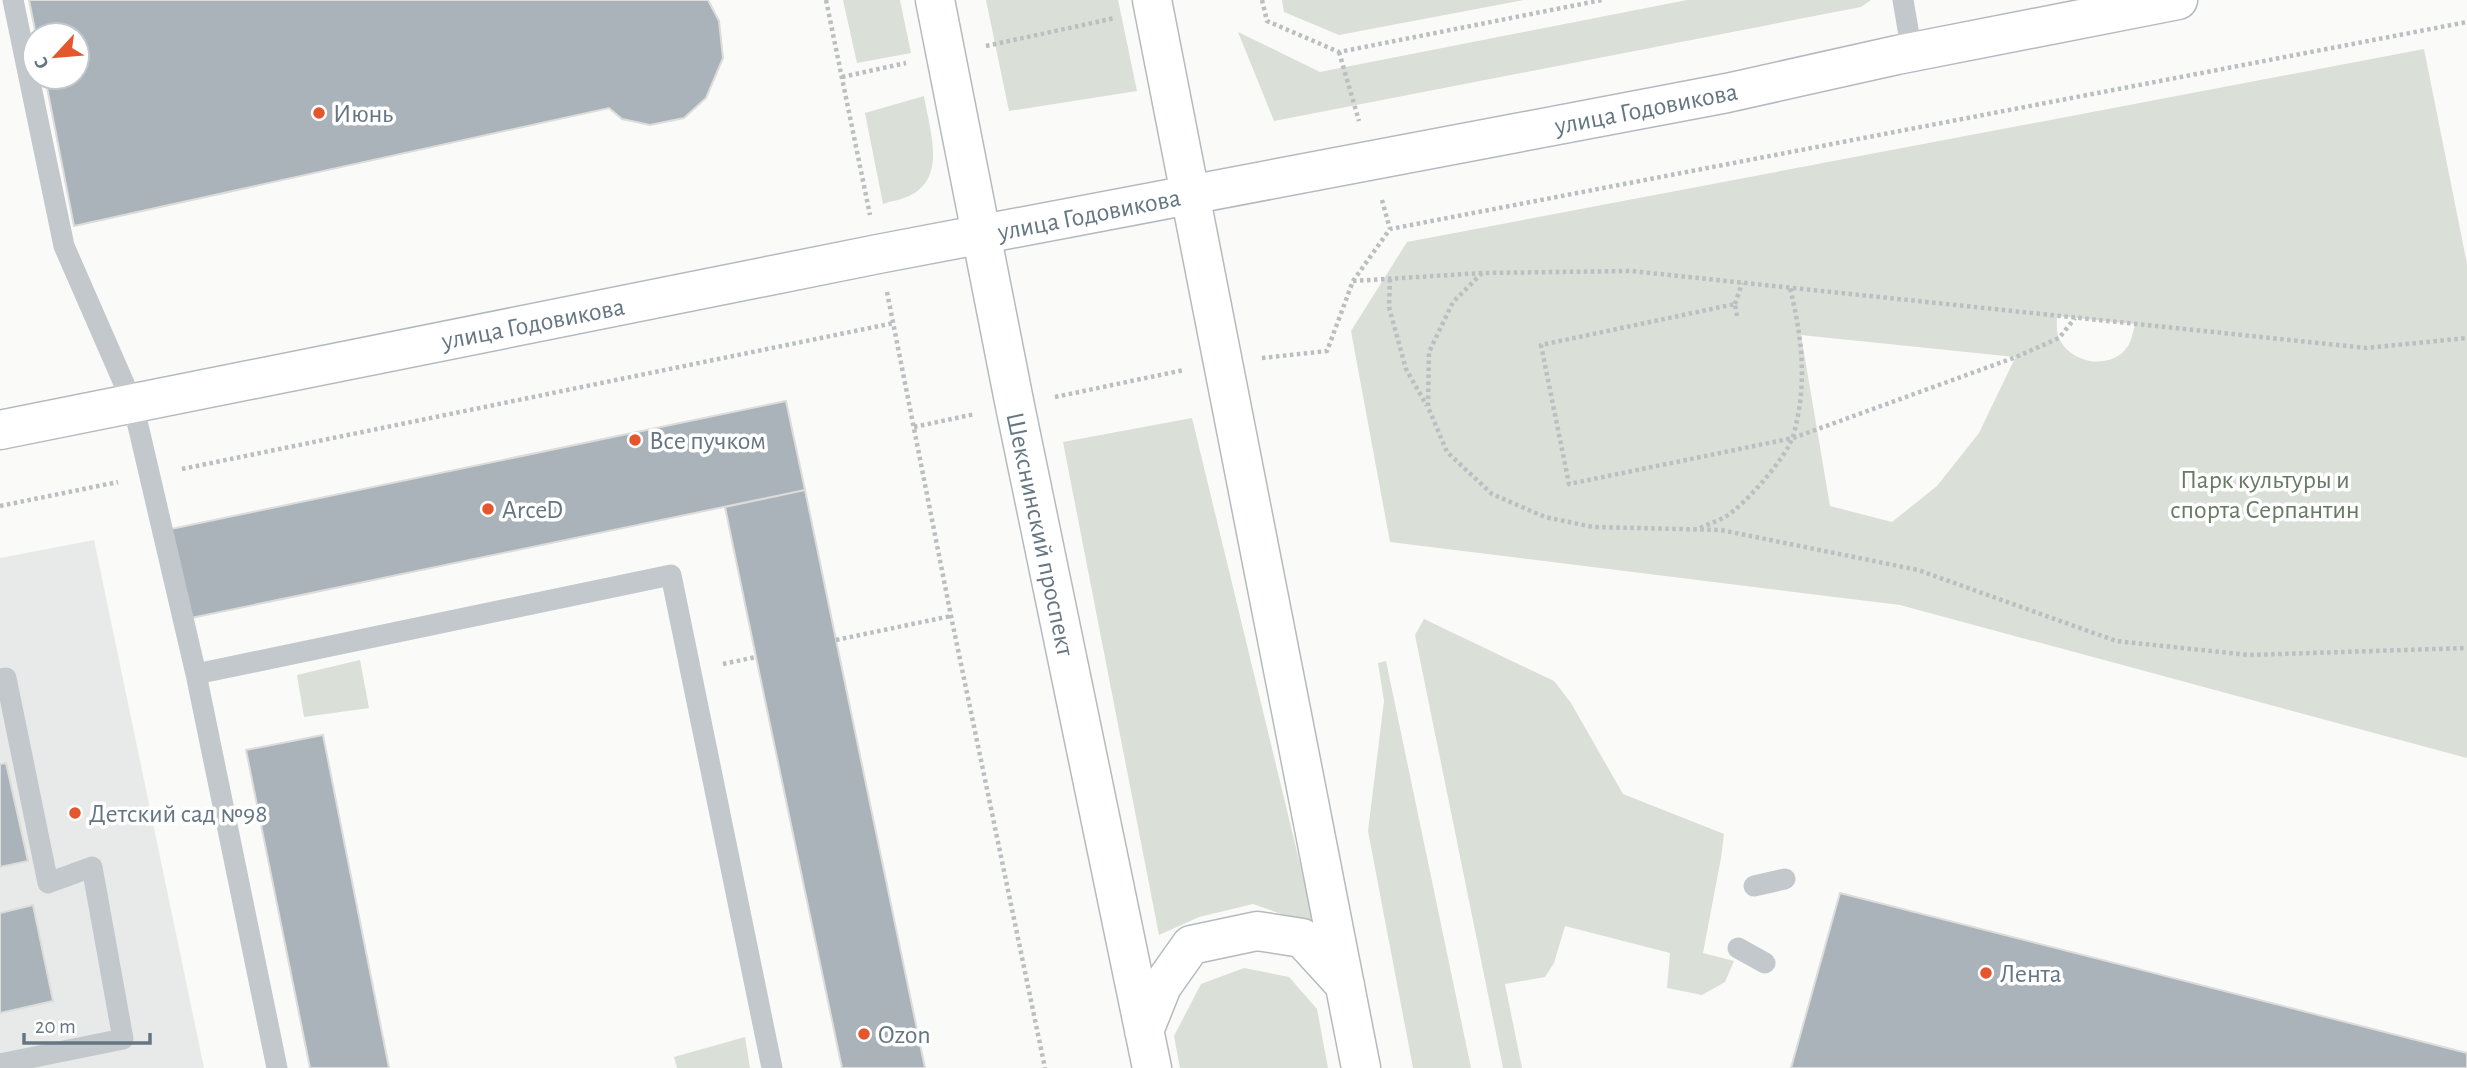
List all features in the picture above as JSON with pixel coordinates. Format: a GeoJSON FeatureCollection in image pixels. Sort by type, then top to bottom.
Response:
{"type":"FeatureCollection","features":[{"type":"Feature","properties":{"kind":"main road","name":"Шекснинский проспект"},"geometry":{"type":"LineString","coordinates":[[935,0],[1014,406],[1152,1068]]}},
{"type":"Feature","properties":{"kind":"main road","name":"улица Годовикова"},"geometry":{"type":"LineString","coordinates":[[0,430],[878,254],[1727,93],[2178,0]]}},
{"type":"Feature","properties":{"kind":"main road"},"geometry":{"type":"LineString","coordinates":[[1153,5],[1361,1068]]}},
{"type":"Feature","properties":{"kind":"main road"},"geometry":{"type":"LineString","coordinates":[[1144,1031],[1162,986],[1191,946],[1257,931],[1302,938],[1345,986]]}},
{"type":"Feature","properties":{"kind":"lane"},"geometry":{"type":"LineString","coordinates":[[13,0],[64,246],[133,404],[196,674],[277,1068]]}},
{"type":"Feature","properties":{"kind":"lane"},"geometry":{"type":"LineString","coordinates":[[1903,0],[1912,53]]}},
{"type":"Feature","properties":{"kind":"lane"},"geometry":{"type":"LineString","coordinates":[[196,674],[671,575],[772,1068]]}},
{"type":"Feature","properties":{"kind":"lane"},"geometry":{"type":"LineString","coordinates":[[0,679],[6,678],[48,883],[92,867],[123,1039],[0,1064]]}},
{"type":"Feature","properties":{"kind":"lane"},"geometry":{"type":"LineString","coordinates":[[1754,886],[1785,879]]}},
{"type":"Feature","properties":{"kind":"lane"},"geometry":{"type":"LineString","coordinates":[[1738,948],[1765,963]]}},
{"type":"Feature","properties":{"kind":"path"},"geometry":{"type":"LineString","coordinates":[[826,0],[1045,1068]]}},
{"type":"Feature","properties":{"kind":"path"},"geometry":{"type":"LineString","coordinates":[[1262,0],[1267,21],[1339,52],[1602,0]]}},
{"type":"Feature","properties":{"kind":"path"},"geometry":{"type":"LineString","coordinates":[[842,77],[1153,5]]}},
{"type":"Feature","properties":{"kind":"path"},"geometry":{"type":"LineString","coordinates":[[1390,229],[2467,22]]}},
{"type":"Feature","properties":{"kind":"path"},"geometry":{"type":"LineString","coordinates":[[1353,281],[1482,274],[1631,271],[2365,348],[2467,338]]}},
{"type":"Feature","properties":{"kind":"path"},"geometry":{"type":"LineString","coordinates":[[1427,407],[1429,352],[1452,302],[1482,274]]}},
{"type":"Feature","properties":{"kind":"path"},"geometry":{"type":"LineString","coordinates":[[1390,279],[1389,307],[1406,369],[1447,452],[1492,494],[1545,517],[1593,527],[1721,530],[1918,570],[2116,641],[2249,655],[2467,648]]}},
{"type":"Feature","properties":{"kind":"path"},"geometry":{"type":"LineString","coordinates":[[1737,316],[1735,304],[1742,283]]}},
{"type":"Feature","properties":{"kind":"path"},"geometry":{"type":"LineString","coordinates":[[1696,529],[1727,516],[1763,483],[1793,438],[1803,377],[1801,335],[1790,288]]}},
{"type":"Feature","properties":{"kind":"path"},"geometry":{"type":"LineString","coordinates":[[1735,304],[1541,345],[1569,484],[1793,438],[2016,358],[2059,338],[2075,318]]}},
{"type":"Feature","properties":{"kind":"path"},"geometry":{"type":"LineString","coordinates":[[0,506],[894,323]]}},
{"type":"Feature","properties":{"kind":"path"},"geometry":{"type":"LineString","coordinates":[[836,640],[951,616]]}},
{"type":"Feature","properties":{"kind":"shaded area","name":"Детский сад №98"},"geometry":{"type":"Polygon","coordinates":[[[94,540],[204,1068],[0,1068],[0,558],[94,540]]]}},
{"type":"Feature","properties":{"kind":"green space"},"geometry":{"type":"Polygon","coordinates":[[[843,0],[900,0],[911,53],[857,63],[843,0]]]}},
{"type":"Feature","properties":{"kind":"green space"},"geometry":{"type":"Polygon","coordinates":[[[986,0],[1118,0],[1137,91],[1009,111],[986,0]]]}},
{"type":"Feature","properties":{"kind":"green space"},"geometry":{"type":"Polygon","coordinates":[[[1282,0],[1524,0],[1339,35],[1284,12],[1282,0]]]}},
{"type":"Feature","properties":{"kind":"green space"},"geometry":{"type":"Polygon","coordinates":[[[1687,0],[1871,0],[1861,7],[1274,121],[1238,32],[1320,72],[1687,0]]]}},
{"type":"Feature","properties":{"kind":"green space","name":"Парк культуры и спорта Серпантин"},"geometry":{"type":"Polygon","coordinates":[[[2424,49],[2467,264],[2467,758],[1900,605],[1390,542],[1351,331],[1407,242],[2424,49]],[[2057,316],[2058,336],[2064,347],[2081,359],[2092,361],[2112,359],[2121,354],[2129,344],[2135,324],[2134,324],[2057,316]],[[1801,335],[1830,506],[1892,522],[1937,486],[1979,433],[2015,358],[2015,357],[1801,335]]]}},
{"type":"Feature","properties":{"kind":"green space"},"geometry":{"type":"Polygon","coordinates":[[[924,96],[933,152],[928,177],[921,188],[909,196],[883,204],[865,113],[924,96]]]}},
{"type":"Feature","properties":{"kind":"green space"},"geometry":{"type":"Polygon","coordinates":[[[1192,418],[1315,926],[1253,904],[1199,917],[1159,935],[1063,442],[1192,418]]]}},
{"type":"Feature","properties":{"kind":"green space"},"geometry":{"type":"Polygon","coordinates":[[[1424,619],[1554,681],[1571,703],[1623,794],[1724,834],[1703,953],[1734,961],[1725,982],[1702,995],[1667,988],[1670,953],[1565,926],[1554,963],[1545,977],[1505,984],[1522,1068],[1503,1068],[1415,635],[1424,619]]]}},
{"type":"Feature","properties":{"kind":"green space"},"geometry":{"type":"Polygon","coordinates":[[[360,660],[369,708],[304,717],[297,675],[360,660]]]}},
{"type":"Feature","properties":{"kind":"green space"},"geometry":{"type":"Polygon","coordinates":[[[1386,661],[1471,1068],[1413,1068],[1368,831],[1384,701],[1378,663],[1386,661]]]}},
{"type":"Feature","properties":{"kind":"green space"},"geometry":{"type":"Polygon","coordinates":[[[1244,968],[1289,977],[1317,1009],[1328,1068],[1180,1068],[1174,1036],[1201,984],[1244,968]]]}},
{"type":"Feature","properties":{"kind":"green space"},"geometry":{"type":"Polygon","coordinates":[[[745,1037],[750,1068],[677,1068],[674,1057],[745,1037]]]}},
{"type":"Feature","properties":{"kind":"building","name":"Июнь"},"geometry":{"type":"Polygon","coordinates":[[[29,0],[708,0],[719,21],[723,58],[706,98],[684,118],[650,125],[622,119],[609,108],[74,226],[48,91],[91,91],[91,21],[33,21],[29,0]]]}},
{"type":"Feature","properties":{"kind":"building"},"geometry":{"type":"Polygon","coordinates":[[[786,401],[805,490],[191,618],[171,529],[786,401]]]}},
{"type":"Feature","properties":{"kind":"building"},"geometry":{"type":"Polygon","coordinates":[[[805,490],[925,1068],[842,1068],[756,657],[725,507],[805,490]]]}},
{"type":"Feature","properties":{"kind":"building"},"geometry":{"type":"Polygon","coordinates":[[[323,735],[389,1068],[310,1068],[246,750],[323,735]]]}},
{"type":"Feature","properties":{"kind":"building"},"geometry":{"type":"Polygon","coordinates":[[[6,763],[28,861],[0,867],[0,764],[6,763]]]}},
{"type":"Feature","properties":{"kind":"building","name":"Лента"},"geometry":{"type":"Polygon","coordinates":[[[1840,893],[2467,1053],[2467,1068],[1791,1068],[1840,893]]]}},
{"type":"Feature","properties":{"kind":"building"},"geometry":{"type":"Polygon","coordinates":[[[33,905],[53,1001],[0,1013],[0,913],[33,905]]]}},
{"type":"Feature","properties":{"kind":"place","name":"Июнь"},"geometry":{"type":"Point","coordinates":[319,113]}},
{"type":"Feature","properties":{"kind":"place","name":"Все пучком"},"geometry":{"type":"Point","coordinates":[635,440]}},
{"type":"Feature","properties":{"kind":"place","name":"ArceD"},"geometry":{"type":"Point","coordinates":[488,509]}},
{"type":"Feature","properties":{"kind":"place","name":"Детский сад №98"},"geometry":{"type":"Point","coordinates":[75,813]}},
{"type":"Feature","properties":{"kind":"place","name":"Лента"},"geometry":{"type":"Point","coordinates":[1986,973]}},
{"type":"Feature","properties":{"kind":"place","name":"Ozon"},"geometry":{"type":"Point","coordinates":[864,1034]}}]}
